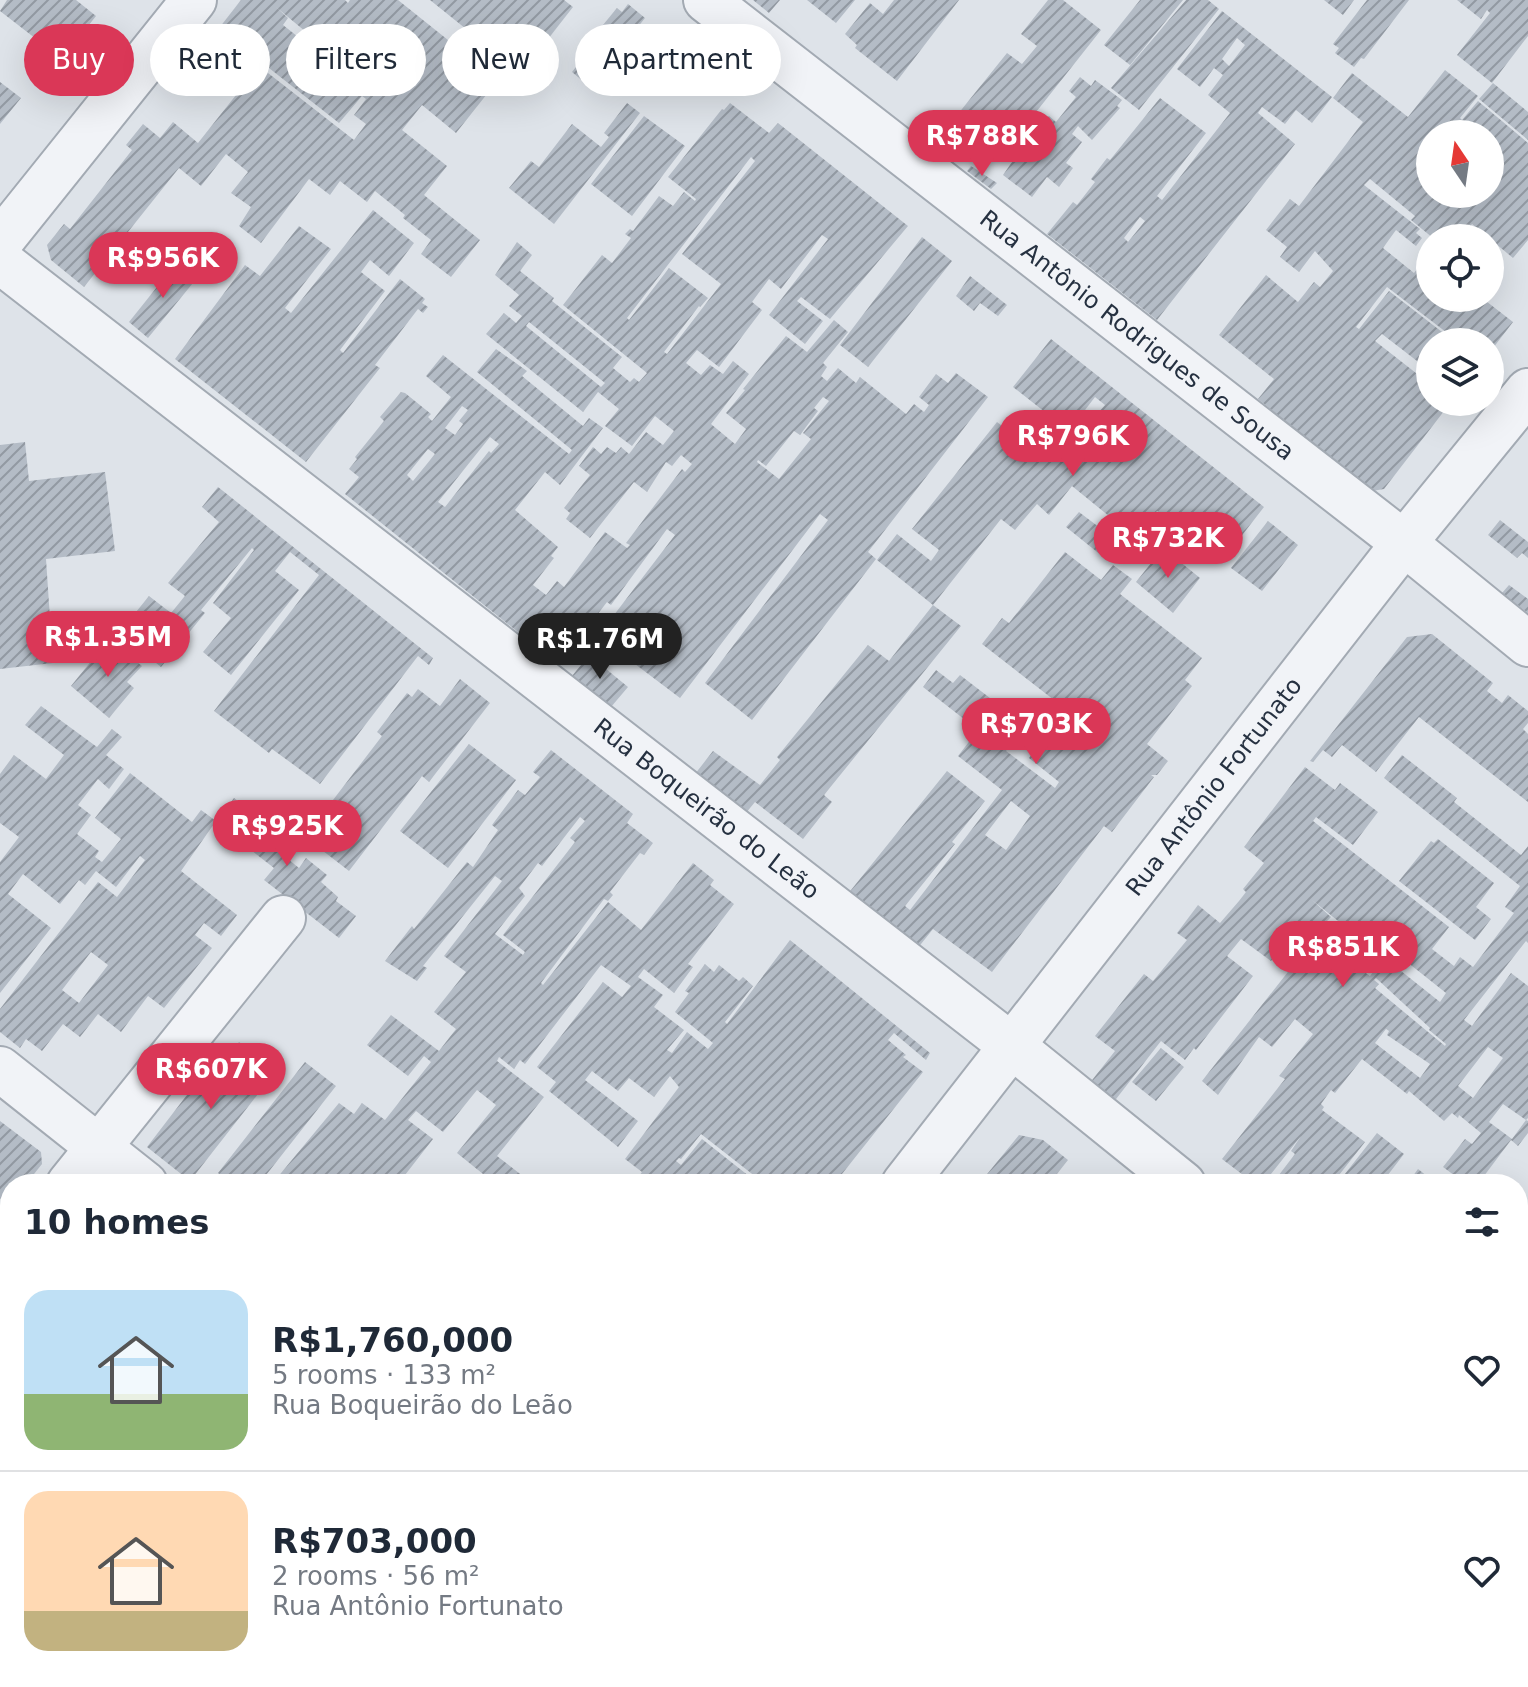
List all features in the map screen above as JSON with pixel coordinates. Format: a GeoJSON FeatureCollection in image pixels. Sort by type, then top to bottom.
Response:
{"type":"FeatureCollection","features":[{"type":"Feature","properties":{"kind":"street"},"geometry":{"type":"LineString","coordinates":[[0,242],[194,0]]}},
{"type":"Feature","properties":{"kind":"street","name":"Rua Antônio Rodrigues de Sousa"},"geometry":{"type":"LineString","coordinates":[[706,0],[1404,543],[1528,644]]}},
{"type":"Feature","properties":{"kind":"street","name":"Rua Boqueirão do Leão"},"geometry":{"type":"LineString","coordinates":[[0,261],[1012,1046],[1171,1174]]}},
{"type":"Feature","properties":{"kind":"street","name":"Rua Antônio Fortunato"},"geometry":{"type":"LineString","coordinates":[[912,1174],[1404,543],[1528,391]]}},
{"type":"Feature","properties":{"kind":"street"},"geometry":{"type":"LineString","coordinates":[[77,1174],[283,918]]}},
{"type":"Feature","properties":{"kind":"street"},"geometry":{"type":"LineString","coordinates":[[0,1069],[132,1174]]}},
{"type":"Feature","properties":{"kind":"building"},"geometry":{"type":"Polygon","coordinates":[[[7,0],[76,0],[96,16],[90,24],[24,24],[24,30],[0,11],[7,0]]]}},
{"type":"Feature","properties":{"kind":"building"},"geometry":{"type":"Polygon","coordinates":[[[241,0],[345,0],[348,3],[350,0],[398,0],[442,35],[442,96],[485,96],[456,133],[422,105],[402,130],[447,166],[424,195],[480,240],[451,277],[421,254],[431,240],[403,218],[405,215],[375,191],[367,202],[340,181],[330,195],[309,179],[261,243],[239,226],[251,207],[231,193],[248,172],[226,154],[201,186],[179,168],[84,287],[51,260],[47,245],[64,224],[70,229],[132,150],[126,145],[143,124],[160,138],[173,122],[198,143],[235,96],[270,96],[270,75],[286,87],[286,96],[298,96],[354,140],[366,124],[354,115],[366,99],[362,96],[426,96],[426,24],[296,24],[276,7],[288,18],[283,25],[286,27],[286,81],[270,69],[270,24],[222,24],[241,0]]]}},
{"type":"Feature","properties":{"kind":"building"},"geometry":{"type":"Polygon","coordinates":[[[430,0],[564,0],[573,7],[559,25],[460,24],[430,0]]]}},
{"type":"Feature","properties":{"kind":"building"},"geometry":{"type":"Polygon","coordinates":[[[753,0],[780,0],[769,13],[753,0]]]}},
{"type":"Feature","properties":{"kind":"building"},"geometry":{"type":"Polygon","coordinates":[[[807,0],[855,0],[836,23],[807,0]]]}},
{"type":"Feature","properties":{"kind":"building"},"geometry":{"type":"Polygon","coordinates":[[[894,0],[959,0],[897,81],[855,48],[857,45],[845,34],[870,3],[883,14],[894,0]]]}},
{"type":"Feature","properties":{"kind":"building"},"geometry":{"type":"Polygon","coordinates":[[[1048,0],[1063,0],[1101,30],[1029,121],[1039,129],[1049,116],[1056,122],[1076,97],[1069,91],[1080,77],[1091,86],[1095,80],[1122,100],[1117,106],[1120,108],[1092,140],[1078,126],[1072,134],[1082,142],[1066,163],[1073,168],[1059,187],[1047,177],[1032,197],[1003,175],[1012,162],[958,114],[1007,53],[1022,64],[1037,46],[1021,34],[1048,0]]]}},
{"type":"Feature","properties":{"kind":"building"},"geometry":{"type":"Polygon","coordinates":[[[1140,0],[1183,0],[1130,65],[1104,45],[1140,0]]]}},
{"type":"Feature","properties":{"kind":"building"},"geometry":{"type":"Polygon","coordinates":[[[1186,0],[1208,0],[1219,9],[1139,110],[1111,88],[1186,0]]]}},
{"type":"Feature","properties":{"kind":"building"},"geometry":{"type":"Polygon","coordinates":[[[1324,0],[1354,0],[1343,15],[1324,0]]]}},
{"type":"Feature","properties":{"kind":"building"},"geometry":{"type":"Polygon","coordinates":[[[1367,0],[1409,0],[1364,59],[1361,58],[1354,67],[1335,53],[1339,48],[1333,44],[1367,0]]]}},
{"type":"Feature","properties":{"kind":"building"},"geometry":{"type":"Polygon","coordinates":[[[1457,0],[1528,0],[1528,36],[1492,83],[1457,55],[1490,13],[1487,10],[1481,19],[1457,0]]]}},
{"type":"Feature","properties":{"kind":"building"},"geometry":{"type":"Polygon","coordinates":[[[628,4],[645,18],[640,24],[604,24],[617,8],[622,12],[628,4]]]}},
{"type":"Feature","properties":{"kind":"building"},"geometry":{"type":"Polygon","coordinates":[[[1222,11],[1332,97],[1312,123],[1296,110],[1285,124],[1262,107],[1258,113],[1295,144],[1157,320],[1047,234],[1073,202],[1077,205],[1095,182],[1091,179],[1107,158],[1110,160],[1160,98],[1206,133],[1157,196],[1162,200],[1230,113],[1208,95],[1223,75],[1214,68],[1200,87],[1177,69],[1222,11]],[[1237,38],[1222,59],[1229,66],[1245,45],[1237,38]],[[1140,217],[1124,238],[1128,242],[1145,221],[1140,217]]]}},
{"type":"Feature","properties":{"kind":"building"},"geometry":{"type":"Polygon","coordinates":[[[1445,70],[1478,96],[1460,118],[1462,120],[1416,120],[1416,208],[1504,208],[1504,123],[1528,143],[1528,240],[1513,258],[1504,251],[1504,224],[1416,224],[1411,220],[1415,216],[1370,179],[1364,185],[1416,226],[1416,246],[1396,230],[1383,248],[1414,273],[1416,270],[1416,309],[1387,287],[1356,327],[1359,329],[1389,291],[1437,328],[1416,328],[1416,360],[1382,334],[1375,341],[1416,373],[1416,416],[1440,416],[1384,489],[1372,491],[1258,399],[1274,379],[1219,335],[1266,275],[1298,302],[1314,282],[1320,287],[1333,271],[1315,251],[1299,272],[1280,257],[1287,247],[1266,230],[1290,199],[1299,206],[1363,122],[1333,98],[1352,73],[1408,117],[1445,70]]]}},
{"type":"Feature","properties":{"kind":"building"},"geometry":{"type":"Polygon","coordinates":[[[0,82],[21,98],[0,124],[0,82]]]}},
{"type":"Feature","properties":{"kind":"building"},"geometry":{"type":"Polygon","coordinates":[[[1493,83],[1528,112],[1528,140],[1479,99],[1493,83]]]}},
{"type":"Feature","properties":{"kind":"building"},"geometry":{"type":"Polygon","coordinates":[[[305,96],[362,96],[339,123],[305,96]]]}},
{"type":"Feature","properties":{"kind":"building"},"geometry":{"type":"Polygon","coordinates":[[[1478,101],[1501,120],[1462,120],[1478,101]]]}},
{"type":"Feature","properties":{"kind":"building"},"geometry":{"type":"Polygon","coordinates":[[[627,103],[640,113],[554,224],[509,188],[531,161],[539,167],[572,124],[601,147],[609,137],[604,133],[627,103]]]}},
{"type":"Feature","properties":{"kind":"building"},"geometry":{"type":"Polygon","coordinates":[[[730,103],[769,133],[778,123],[908,226],[830,319],[801,297],[797,301],[823,321],[805,344],[769,315],[828,239],[822,235],[781,289],[769,279],[752,302],[762,310],[719,367],[697,350],[686,363],[701,375],[710,365],[723,374],[733,361],[749,374],[711,424],[735,444],[746,429],[726,413],[743,389],[786,336],[807,352],[834,320],[848,332],[823,363],[827,367],[821,376],[827,381],[838,368],[856,383],[860,377],[906,414],[914,404],[924,412],[929,405],[919,397],[936,374],[948,383],[956,373],[988,397],[868,552],[876,559],[752,720],[705,683],[828,520],[820,514],[680,698],[598,636],[675,535],[667,529],[611,605],[607,602],[572,647],[556,635],[543,652],[345,494],[359,477],[349,469],[357,459],[355,457],[384,421],[380,417],[401,392],[431,414],[428,417],[432,421],[451,397],[426,376],[443,355],[569,454],[572,450],[477,372],[496,349],[527,371],[522,376],[583,426],[589,418],[603,428],[560,485],[545,472],[515,510],[558,547],[551,556],[554,558],[533,585],[546,595],[557,581],[564,587],[605,532],[627,548],[630,545],[626,543],[682,469],[685,472],[692,464],[681,455],[672,466],[666,462],[647,492],[634,482],[590,538],[566,519],[570,513],[564,508],[590,475],[579,466],[593,447],[601,454],[607,447],[616,453],[621,447],[629,454],[646,432],[663,445],[674,431],[655,416],[632,446],[605,426],[619,409],[598,392],[583,412],[486,334],[504,313],[516,323],[522,316],[509,306],[519,295],[495,275],[517,242],[532,255],[520,271],[622,357],[613,368],[630,382],[634,378],[639,382],[647,373],[563,305],[602,255],[612,263],[631,238],[625,234],[630,229],[633,231],[659,196],[673,206],[684,192],[695,201],[668,177],[730,103]],[[751,157],[627,318],[629,320],[669,268],[708,298],[664,352],[667,354],[721,284],[682,254],[755,161],[751,157]],[[529,322],[526,326],[601,387],[605,383],[529,322]],[[823,397],[814,408],[818,411],[800,435],[794,431],[766,466],[757,462],[779,479],[811,439],[803,433],[829,401],[823,397]],[[462,406],[445,428],[455,435],[463,424],[459,421],[468,410],[462,406]],[[490,437],[438,502],[445,507],[489,451],[491,453],[499,444],[490,437]],[[428,449],[407,475],[413,481],[435,454],[428,449]]]}},
{"type":"Feature","properties":{"kind":"building"},"geometry":{"type":"Polygon","coordinates":[[[644,116],[685,146],[632,216],[591,184],[644,116]]]}},
{"type":"Feature","properties":{"kind":"building"},"geometry":{"type":"Polygon","coordinates":[[[971,166],[997,183],[991,189],[967,171],[971,166]]]}},
{"type":"Feature","properties":{"kind":"building"},"geometry":{"type":"Polygon","coordinates":[[[373,210],[414,243],[389,276],[370,260],[361,272],[385,291],[340,350],[343,353],[400,279],[425,299],[422,303],[428,307],[423,313],[418,309],[375,365],[380,368],[306,462],[175,359],[245,265],[260,276],[299,226],[331,249],[285,308],[291,313],[373,210]]]}},
{"type":"Feature","properties":{"kind":"building"},"geometry":{"type":"Polygon","coordinates":[[[922,237],[952,261],[868,367],[840,345],[922,237]]]}},
{"type":"Feature","properties":{"kind":"building"},"geometry":{"type":"Polygon","coordinates":[[[177,262],[197,278],[148,338],[129,322],[177,262]]]}},
{"type":"Feature","properties":{"kind":"building"},"geometry":{"type":"Polygon","coordinates":[[[970,276],[1007,305],[998,316],[980,303],[974,311],[956,296],[970,276]]]}},
{"type":"Feature","properties":{"kind":"building"},"geometry":{"type":"Polygon","coordinates":[[[1420,312],[1500,312],[1513,322],[1504,334],[1504,328],[1441,328],[1420,312]]]}},
{"type":"Feature","properties":{"kind":"building"},"geometry":{"type":"Polygon","coordinates":[[[1051,339],[1264,507],[1222,561],[1157,511],[1136,538],[1072,486],[1049,515],[1037,504],[1015,530],[1001,519],[933,605],[877,560],[897,534],[931,561],[939,550],[912,529],[997,422],[1047,461],[1071,430],[1077,434],[1094,412],[1097,414],[1105,405],[1095,397],[1069,431],[1013,387],[1051,339]]]}},
{"type":"Feature","properties":{"kind":"building"},"geometry":{"type":"Polygon","coordinates":[[[25,442],[29,481],[105,472],[115,551],[46,559],[53,663],[0,669],[0,445],[25,442]]]}},
{"type":"Feature","properties":{"kind":"building"},"geometry":{"type":"Polygon","coordinates":[[[218,487],[433,658],[429,665],[418,656],[320,784],[272,749],[269,753],[214,711],[319,575],[290,552],[275,571],[299,590],[231,675],[203,652],[231,618],[213,603],[254,550],[252,548],[201,610],[205,613],[161,667],[119,633],[149,596],[171,613],[185,596],[168,583],[219,522],[202,507],[218,487]]]}},
{"type":"Feature","properties":{"kind":"building"},"geometry":{"type":"Polygon","coordinates":[[[1079,512],[1120,543],[1107,560],[1066,527],[1079,512]]]}},
{"type":"Feature","properties":{"kind":"building"},"geometry":{"type":"Polygon","coordinates":[[[1500,520],[1528,542],[1528,558],[1522,553],[1517,558],[1488,535],[1500,520]]]}},
{"type":"Feature","properties":{"kind":"building"},"geometry":{"type":"Polygon","coordinates":[[[1268,521],[1298,545],[1262,591],[1231,568],[1268,521]]]}},
{"type":"Feature","properties":{"kind":"building"},"geometry":{"type":"Polygon","coordinates":[[[1163,548],[1200,578],[1173,613],[1136,582],[1163,548]]]}},
{"type":"Feature","properties":{"kind":"building"},"geometry":{"type":"Polygon","coordinates":[[[1065,552],[1101,580],[1113,565],[1132,579],[1120,594],[1202,658],[1185,680],[1192,686],[1147,744],[1168,761],[1157,775],[1151,775],[1154,777],[1112,832],[1104,826],[992,972],[933,929],[917,949],[847,895],[947,771],[985,801],[905,906],[910,910],[1002,790],[958,756],[978,730],[923,687],[936,670],[953,683],[960,675],[1025,725],[1006,751],[1055,788],[1059,782],[1029,758],[1054,725],[1043,716],[1054,700],[982,644],[1002,618],[1009,623],[1065,552]],[[1011,801],[985,835],[1006,850],[1030,816],[1011,801]]]}},
{"type":"Feature","properties":{"kind":"building"},"geometry":{"type":"Polygon","coordinates":[[[1509,585],[1528,599],[1528,613],[1502,593],[1509,585]]]}},
{"type":"Feature","properties":{"kind":"building"},"geometry":{"type":"Polygon","coordinates":[[[933,605],[961,626],[824,795],[832,802],[803,839],[755,802],[745,814],[695,774],[713,751],[760,785],[780,760],[777,757],[868,645],[889,661],[933,605]]]}},
{"type":"Feature","properties":{"kind":"building"},"geometry":{"type":"Polygon","coordinates":[[[1432,634],[1493,683],[1487,691],[1502,703],[1508,695],[1528,711],[1528,723],[1523,729],[1528,734],[1528,802],[1419,717],[1376,772],[1342,745],[1332,757],[1323,750],[1313,762],[1310,761],[1407,637],[1432,634]]]}},
{"type":"Feature","properties":{"kind":"building"},"geometry":{"type":"Polygon","coordinates":[[[109,639],[142,666],[127,682],[134,688],[109,718],[71,686],[109,639]]]}},
{"type":"Feature","properties":{"kind":"building"},"geometry":{"type":"Polygon","coordinates":[[[589,655],[628,687],[611,707],[572,676],[589,655]]]}},
{"type":"Feature","properties":{"kind":"building"},"geometry":{"type":"Polygon","coordinates":[[[460,679],[490,703],[429,782],[422,776],[349,871],[305,837],[308,833],[303,830],[316,813],[320,817],[382,736],[377,732],[407,693],[412,697],[418,689],[440,706],[460,679]]]}},
{"type":"Feature","properties":{"kind":"building"},"geometry":{"type":"Polygon","coordinates":[[[41,706],[97,747],[112,729],[122,737],[106,755],[124,769],[109,789],[98,779],[78,805],[91,815],[77,834],[99,851],[95,857],[102,862],[121,839],[95,818],[130,773],[192,822],[201,810],[216,821],[181,871],[237,915],[221,936],[204,923],[195,935],[212,948],[164,1008],[148,996],[121,1032],[98,1014],[80,1037],[63,1024],[42,1051],[26,1039],[20,1048],[0,1032],[0,1009],[98,882],[117,897],[145,860],[140,856],[116,887],[96,871],[85,885],[79,880],[60,904],[23,874],[8,894],[51,928],[0,993],[0,862],[19,837],[0,823],[0,774],[14,755],[46,779],[64,755],[25,725],[41,706]],[[91,952],[62,990],[79,1003],[108,965],[91,952]]]}},
{"type":"Feature","properties":{"kind":"building"},"geometry":{"type":"Polygon","coordinates":[[[1035,713],[1049,724],[1028,751],[1016,742],[1034,719],[1035,713]]]}},
{"type":"Feature","properties":{"kind":"building"},"geometry":{"type":"Polygon","coordinates":[[[469,744],[516,780],[448,868],[400,831],[469,744]]]}},
{"type":"Feature","properties":{"kind":"building"},"geometry":{"type":"Polygon","coordinates":[[[551,750],[633,814],[627,823],[653,843],[644,855],[640,853],[610,892],[613,895],[608,901],[604,899],[541,983],[543,985],[608,902],[641,930],[693,863],[714,880],[710,885],[734,904],[688,964],[693,967],[674,993],[644,969],[638,977],[663,995],[654,1007],[684,1030],[667,1050],[672,1053],[687,1032],[708,1049],[713,1043],[675,1012],[689,993],[685,991],[705,964],[714,972],[719,965],[739,981],[743,977],[753,986],[725,1022],[727,1024],[790,940],[930,1053],[926,1060],[894,1033],[888,1040],[906,1055],[903,1057],[923,1072],[842,1174],[752,1174],[701,1134],[676,1161],[681,1165],[702,1139],[746,1174],[640,1174],[642,1172],[625,1159],[679,1087],[670,1076],[654,1097],[629,1078],[618,1091],[592,1071],[585,1080],[638,1121],[618,1147],[549,1091],[556,1082],[537,1067],[603,982],[622,997],[631,986],[601,965],[525,1064],[520,1060],[514,1069],[499,1057],[497,1061],[544,1097],[497,1156],[520,1174],[483,1174],[457,1153],[496,1105],[477,1090],[443,1132],[416,1111],[408,1120],[433,1139],[406,1174],[280,1174],[339,1103],[354,1114],[362,1103],[385,1120],[431,1062],[424,1056],[408,1076],[367,1045],[391,1015],[439,1051],[456,1029],[434,1012],[466,972],[444,956],[502,881],[495,876],[423,966],[427,968],[417,981],[385,961],[467,862],[473,867],[498,830],[492,825],[518,790],[525,795],[540,777],[533,772],[551,750]],[[580,817],[542,866],[538,863],[519,888],[525,896],[495,934],[523,955],[525,952],[503,935],[575,842],[570,838],[585,821],[580,817]]]}},
{"type":"Feature","properties":{"kind":"building"},"geometry":{"type":"Polygon","coordinates":[[[1402,755],[1457,798],[1454,802],[1521,855],[1528,846],[1528,943],[1526,941],[1464,1020],[1472,1026],[1511,973],[1528,986],[1528,1133],[1518,1146],[1511,1140],[1486,1174],[1452,1174],[1443,1167],[1465,1139],[1472,1144],[1481,1133],[1459,1115],[1458,1118],[1452,1113],[1444,1121],[1409,1091],[1407,1094],[1362,1059],[1335,1093],[1331,1090],[1321,1104],[1324,1107],[1322,1110],[1365,1142],[1340,1174],[1280,1174],[1295,1154],[1291,1151],[1301,1136],[1271,1174],[1242,1174],[1222,1159],[1285,1079],[1279,1076],[1313,1034],[1295,1019],[1272,1047],[1259,1037],[1218,1095],[1202,1081],[1291,968],[1275,956],[1271,961],[1241,939],[1227,956],[1253,976],[1196,1050],[1194,1048],[1185,1060],[1161,1041],[1113,1103],[1089,1084],[1115,1051],[1095,1036],[1144,974],[1153,981],[1187,940],[1177,933],[1198,905],[1220,923],[1239,901],[1246,892],[1243,889],[1264,863],[1244,847],[1305,767],[1335,790],[1340,783],[1378,812],[1353,845],[1316,817],[1313,821],[1449,927],[1432,949],[1454,966],[1460,957],[1473,967],[1514,913],[1505,907],[1520,886],[1384,778],[1402,755]],[[1312,900],[1331,917],[1325,923],[1343,938],[1336,947],[1370,976],[1373,972],[1359,958],[1362,954],[1352,946],[1358,937],[1312,900]],[[1402,958],[1396,967],[1440,1002],[1446,993],[1402,958]],[[1376,978],[1374,980],[1379,984],[1375,988],[1445,1046],[1430,1028],[1376,978]],[[1386,1029],[1375,1043],[1420,1078],[1430,1064],[1387,1035],[1389,1031],[1386,1029]],[[1488,1047],[1458,1086],[1473,1098],[1503,1058],[1488,1047]],[[1503,1104],[1489,1122],[1512,1139],[1526,1120],[1503,1104]]]}},
{"type":"Feature","properties":{"kind":"building"},"geometry":{"type":"Polygon","coordinates":[[[234,798],[293,843],[283,855],[299,868],[306,858],[327,875],[321,882],[338,897],[336,901],[356,916],[339,938],[264,880],[274,868],[216,823],[234,798]]]}},
{"type":"Feature","properties":{"kind":"building"},"geometry":{"type":"Polygon","coordinates":[[[1438,839],[1494,883],[1476,907],[1491,919],[1475,940],[1399,881],[1431,841],[1434,843],[1438,839]]]}},
{"type":"Feature","properties":{"kind":"building"},"geometry":{"type":"Polygon","coordinates":[[[239,1042],[276,1071],[195,1174],[181,1174],[147,1147],[216,1057],[223,1063],[239,1042]]]}},
{"type":"Feature","properties":{"kind":"building"},"geometry":{"type":"Polygon","coordinates":[[[1161,1048],[1184,1067],[1156,1101],[1132,1082],[1161,1048]]]}},
{"type":"Feature","properties":{"kind":"building"},"geometry":{"type":"Polygon","coordinates":[[[305,1062],[336,1086],[267,1174],[218,1173],[305,1062]]]}},
{"type":"Feature","properties":{"kind":"building"},"geometry":{"type":"Polygon","coordinates":[[[0,1121],[41,1152],[42,1164],[34,1174],[0,1174],[0,1121]]]}},
{"type":"Feature","properties":{"kind":"building"},"geometry":{"type":"Polygon","coordinates":[[[1377,1133],[1404,1154],[1389,1174],[1345,1174],[1377,1133]]]}},
{"type":"Feature","properties":{"kind":"building"},"geometry":{"type":"Polygon","coordinates":[[[1019,1135],[1043,1140],[1068,1160],[1057,1174],[987,1174],[1019,1135]]]}}]}
